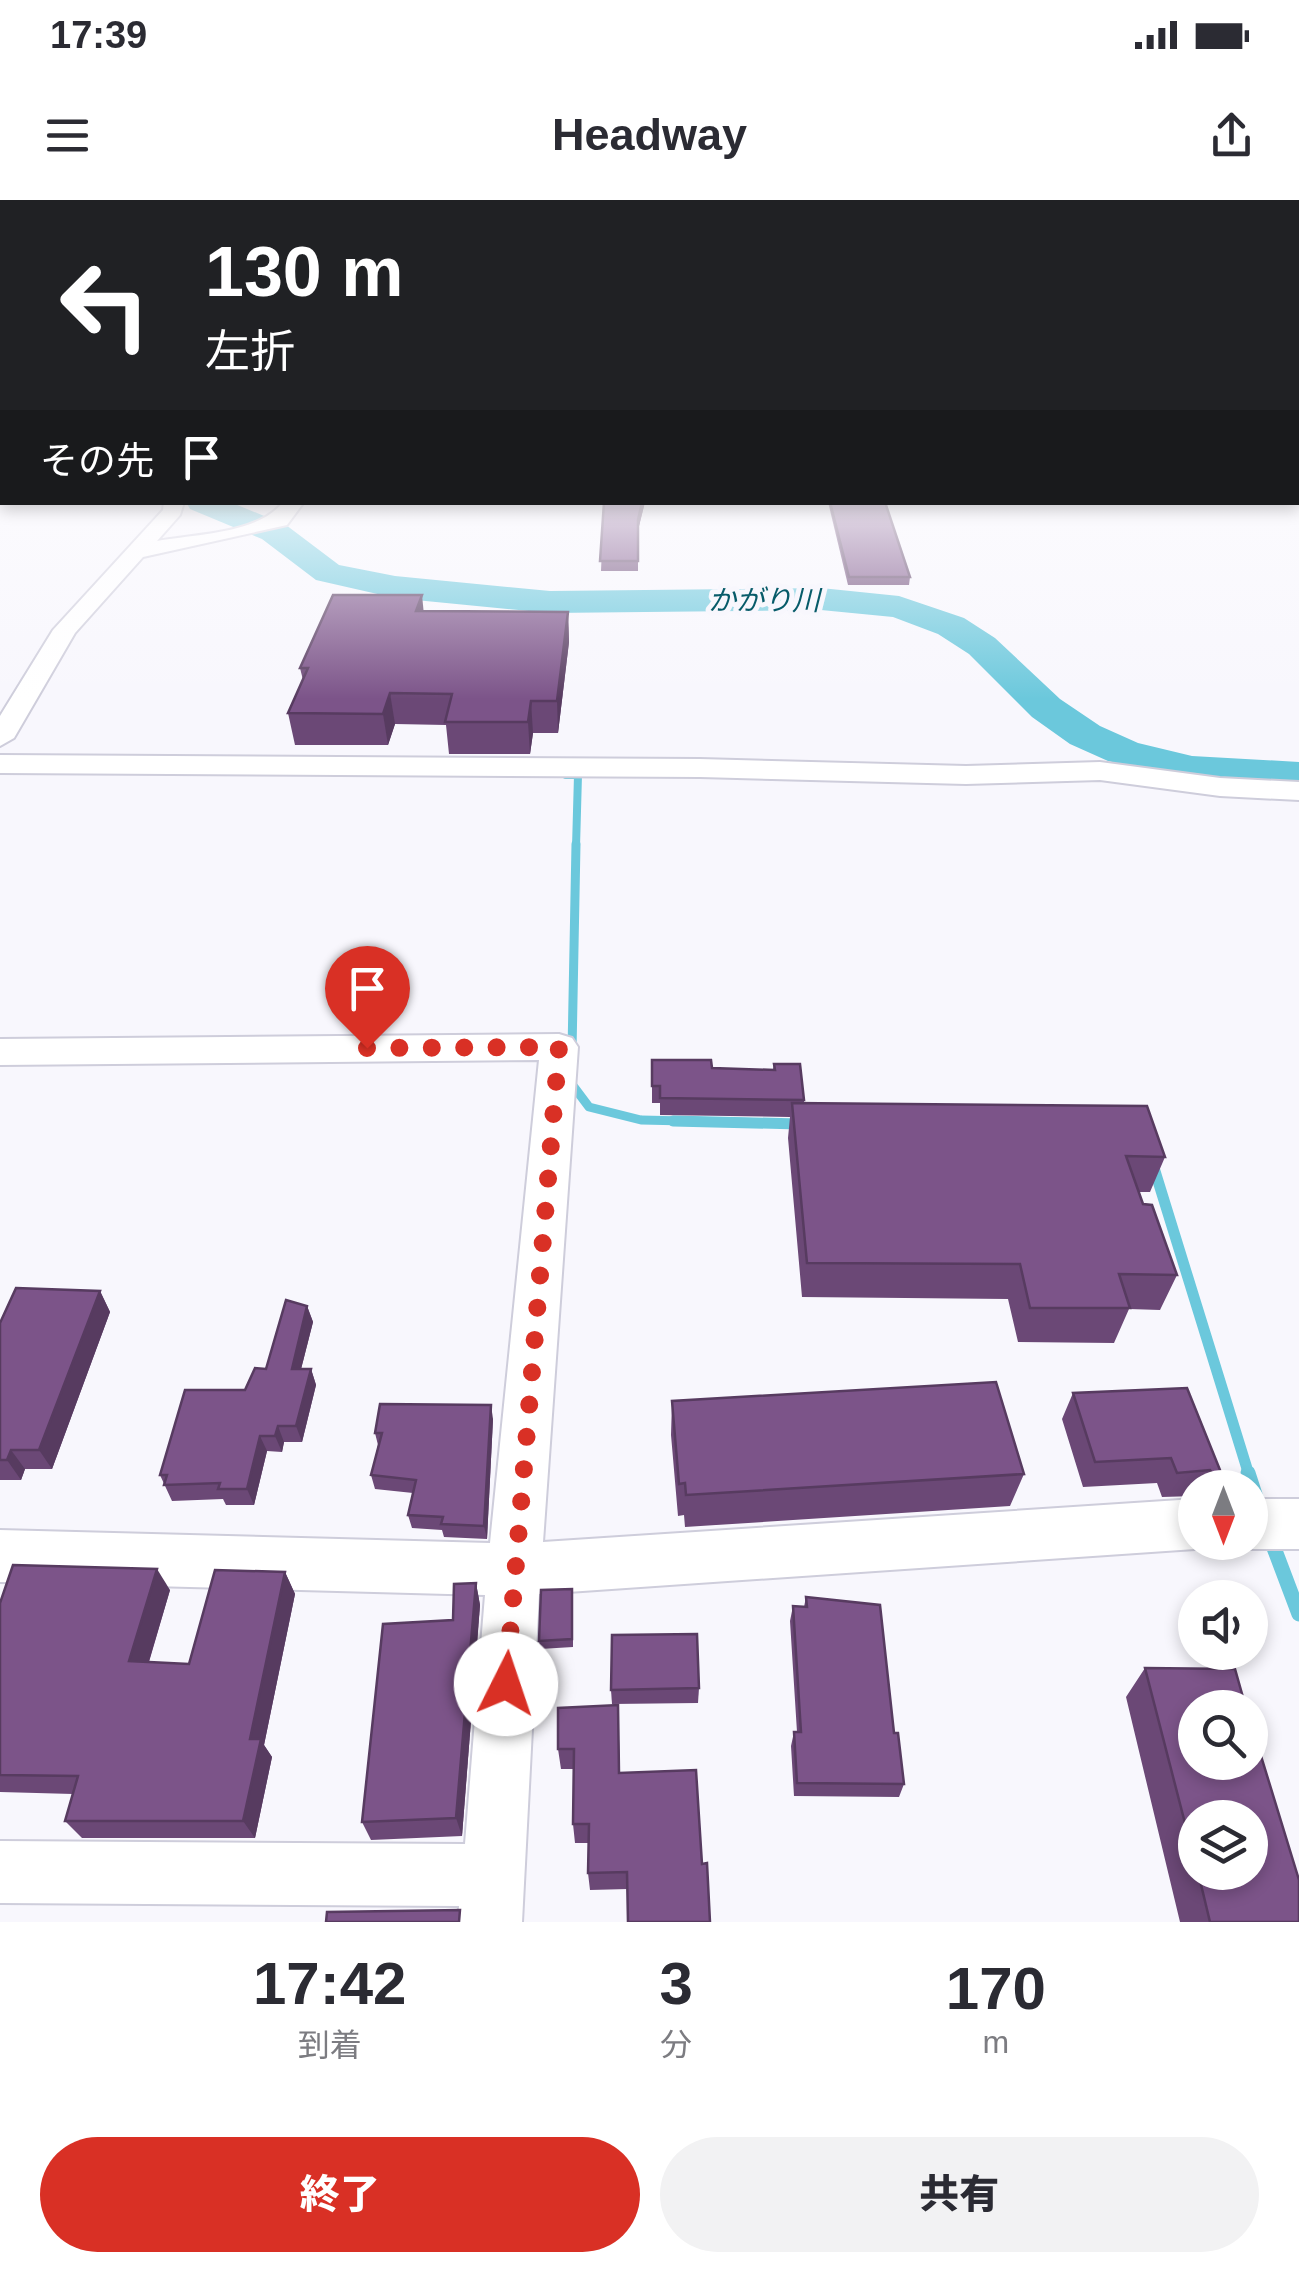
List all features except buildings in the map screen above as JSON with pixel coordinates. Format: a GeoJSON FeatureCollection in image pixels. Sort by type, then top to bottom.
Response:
{"type":"FeatureCollection","features":[{"type":"Feature","properties":{"kind":"street"},"geometry":{"type":"LineString","coordinates":[[0,738],[64,630],[147,538]]}},
{"type":"Feature","properties":{"kind":"street"},"geometry":{"type":"LineString","coordinates":[[134,552],[206,538]]}},
{"type":"Feature","properties":{"kind":"street"},"geometry":{"type":"LineString","coordinates":[[0,764],[700,768],[966,775],[1100,771],[1220,787],[1299,791]]}},
{"type":"Feature","properties":{"kind":"street"},"geometry":{"type":"LineString","coordinates":[[0,1052],[559,1047],[514,1570],[492,1898],[0,1872]]}},
{"type":"Feature","properties":{"kind":"street"},"geometry":{"type":"LineString","coordinates":[[1268,1524],[1299,1524]]}},
{"type":"Feature","properties":{"kind":"street"},"geometry":{"type":"LineString","coordinates":[[0,1556],[514,1570],[1178,1525]]}},
{"type":"Feature","properties":{"kind":"waterway","name":"かがり川"},"geometry":{"type":"LineString","coordinates":[[282,538],[328,573],[395,587],[550,602],[821,599],[899,607],[951,626],[982,646],[1046,708],[1085,735],[1123,752],[1192,769],[1299,775]]}},
{"type":"Feature","properties":{"kind":"waterway"},"geometry":{"type":"LineString","coordinates":[[566,775],[578,775],[576,847]]}},
{"type":"Feature","properties":{"kind":"waterway"},"geometry":{"type":"LineString","coordinates":[[572,1051],[576,844]]}},
{"type":"Feature","properties":{"kind":"waterway"},"geometry":{"type":"LineString","coordinates":[[571,1083],[589,1107],[641,1120],[771,1123]]}},
{"type":"Feature","properties":{"kind":"waterway"},"geometry":{"type":"LineString","coordinates":[[673,1121],[799,1124]]}},
{"type":"Feature","properties":{"kind":"waterway"},"geometry":{"type":"LineString","coordinates":[[1154,1168],[1247,1470]]}},
{"type":"Feature","properties":{"kind":"waterway"},"geometry":{"type":"LineString","coordinates":[[1271,1540],[1299,1614]]}},
{"type":"Feature","properties":{"kind":"route"},"geometry":{"type":"LineString","coordinates":[[367,1048],[559,1047],[506,1684]]}}]}
